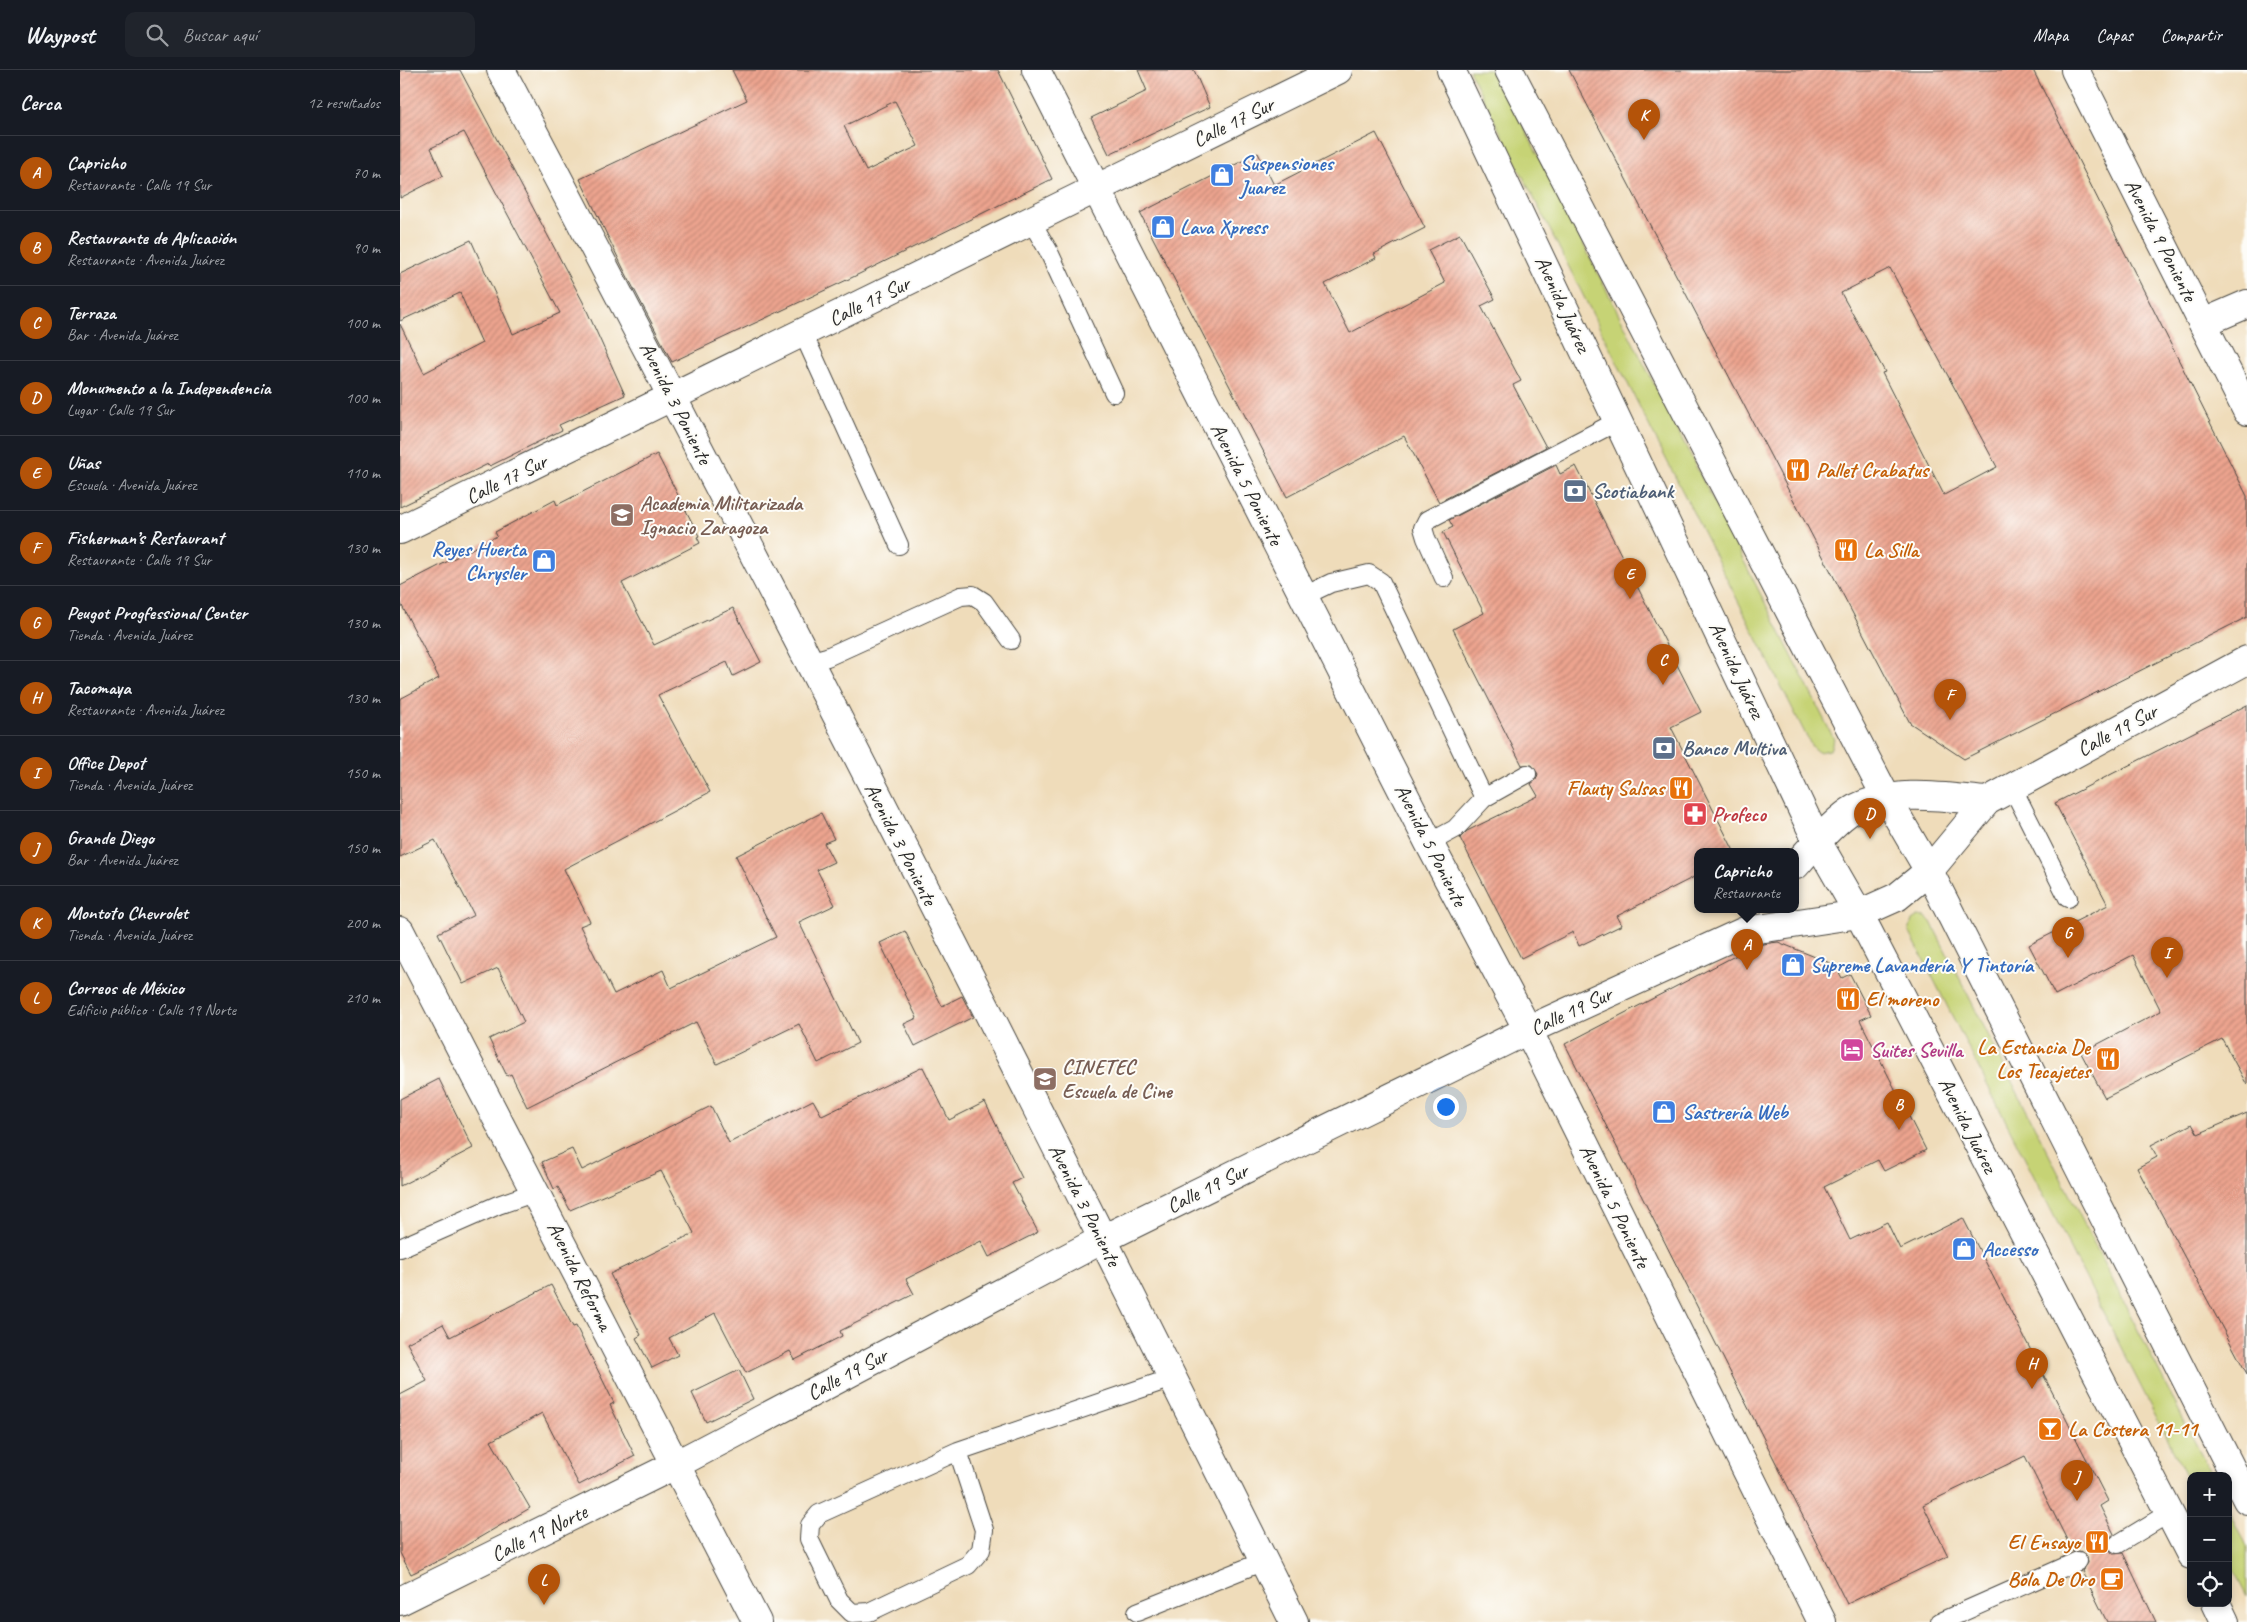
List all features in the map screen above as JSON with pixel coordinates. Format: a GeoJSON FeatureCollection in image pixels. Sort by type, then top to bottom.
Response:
{"type":"FeatureCollection","features":[{"type":"Feature","properties":{"kind":"street","name":"Avenida 3 Poniente"},"geometry":{"type":"LineString","coordinates":[[501,70],[674,398],[1103,1239],[1294,1622]]}},
{"type":"Feature","properties":{"kind":"street","name":"Avenida 5 Poniente"},"geometry":{"type":"LineString","coordinates":[[1036,70],[1429,843],[1528,1030],[1822,1622]]}},
{"type":"Feature","properties":{"kind":"street","name":"Calle 17 Sur"},"geometry":{"type":"LineString","coordinates":[[400,530],[674,398],[1338,70]]}},
{"type":"Feature","properties":{"kind":"street","name":"Avenida Juárez"},"geometry":{"type":"LineString","coordinates":[[1451,70],[1818,841],[1858,914],[2187,1548]]}},
{"type":"Feature","properties":{"kind":"street"},"geometry":{"type":"LineString","coordinates":[[1508,70],[1886,797],[1929,872],[2247,1500]]}},
{"type":"Feature","properties":{"kind":"street","name":"Avenida 9 Poniente"},"geometry":{"type":"LineString","coordinates":[[2075,70],[2247,411]]}},
{"type":"Feature","properties":{"kind":"street"},"geometry":{"type":"LineString","coordinates":[[2203,323],[2247,304]]}},
{"type":"Feature","properties":{"kind":"street","name":"Calle 19 Sur"},"geometry":{"type":"LineString","coordinates":[[678,1464],[1103,1239],[1528,1030],[1745,931],[1858,914],[1897,897],[1929,872],[1987,800],[2247,660]]}},
{"type":"Feature","properties":{"kind":"street"},"geometry":{"type":"LineString","coordinates":[[1799,862],[1818,841],[1853,810],[1886,797],[1923,795],[1987,800]]}},
{"type":"Feature","properties":{"kind":"street","name":"Calle 19 Sur"},"geometry":{"type":"LineString","coordinates":[[1745,931],[1761,913]]}},
{"type":"Feature","properties":{"kind":"street","name":"Avenida Reforma"},"geometry":{"type":"LineString","coordinates":[[400,931],[678,1464],[755,1621]]}},
{"type":"Feature","properties":{"kind":"street","name":"Calle 19 Norte"},"geometry":{"type":"LineString","coordinates":[[400,1601],[678,1464]]}},
{"type":"Feature","properties":{"kind":"street"},"geometry":{"type":"LineString","coordinates":[[2218,1607],[2225,1622]]}},
{"type":"Feature","properties":{"kind":"lane"},"geometry":{"type":"LineString","coordinates":[[1031,221],[1048,250],[1114,393]]}},
{"type":"Feature","properties":{"kind":"lane"},"geometry":{"type":"LineString","coordinates":[[803,333],[898,545]]}},
{"type":"Feature","properties":{"kind":"lane"},"geometry":{"type":"LineString","coordinates":[[1444,578],[1423,528],[1427,520],[1618,421]]}},
{"type":"Feature","properties":{"kind":"lane"},"geometry":{"type":"LineString","coordinates":[[1304,596],[1331,583],[1369,574],[1381,582],[1484,798]]}},
{"type":"Feature","properties":{"kind":"lane"},"geometry":{"type":"LineString","coordinates":[[808,662],[827,656],[961,596],[973,595],[984,602],[1011,640]]}},
{"type":"Feature","properties":{"kind":"lane"},"geometry":{"type":"LineString","coordinates":[[1429,843],[1455,829],[1484,798],[1527,774]]}},
{"type":"Feature","properties":{"kind":"lane"},"geometry":{"type":"LineString","coordinates":[[2012,787],[2068,898]]}},
{"type":"Feature","properties":{"kind":"lane"},"geometry":{"type":"LineString","coordinates":[[400,1248],[498,1205],[536,1192]]}},
{"type":"Feature","properties":{"kind":"lane"},"geometry":{"type":"LineString","coordinates":[[958,1451],[984,1530],[981,1550],[968,1565],[869,1612],[852,1613],[839,1600],[809,1539],[810,1525],[819,1514],[958,1451],[1172,1378]]}},
{"type":"Feature","properties":{"kind":"lane"},"geometry":{"type":"LineString","coordinates":[[2118,1544],[2169,1514]]}},
{"type":"Feature","properties":{"kind":"lane"},"geometry":{"type":"LineString","coordinates":[[1137,1612],[1264,1561]]}},
{"type":"Feature","properties":{"kind":"lane"},"geometry":{"type":"LineString","coordinates":[[1940,1622],[2078,1561]]}},
{"type":"Feature","properties":{"kind":"green space"},"geometry":{"type":"Polygon","coordinates":[[[1469,70],[1495,70],[1834,739],[1830,750],[1818,752],[1812,747],[1469,70]]]}},
{"type":"Feature","properties":{"kind":"green space"},"geometry":{"type":"Polygon","coordinates":[[[1918,916],[1926,917],[1931,922],[2210,1472],[2187,1472],[2187,1477],[1909,931],[1912,920],[1918,916]]]}},
{"type":"Feature","properties":{"kind":"green space"},"geometry":{"type":"Polygon","coordinates":[[[2232,1517],[2247,1546],[2247,1596],[2232,1567],[2232,1517]]]}},
{"type":"Feature","properties":{"kind":"building"},"geometry":{"type":"Polygon","coordinates":[[[400,70],[460,70],[583,302],[625,395],[559,425],[562,430],[490,466],[488,464],[400,507],[400,324],[424,373],[482,343],[460,293],[400,321],[400,274],[471,240],[513,334],[560,313],[464,132],[431,148],[443,176],[400,198],[400,70]]]}},
{"type":"Feature","properties":{"kind":"building"},"geometry":{"type":"Polygon","coordinates":[[[732,70],[998,70],[1052,179],[851,278],[672,362],[623,268],[580,179],[747,100],[732,70]],[[895,101],[844,126],[866,171],[918,146],[895,101]]]}},
{"type":"Feature","properties":{"kind":"building"},"geometry":{"type":"Polygon","coordinates":[[[1138,70],[1194,70],[1210,107],[1109,154],[1091,118],[1147,91],[1138,70]]]}},
{"type":"Feature","properties":{"kind":"building"},"geometry":{"type":"Polygon","coordinates":[[[1569,70],[2033,70],[2247,496],[2247,617],[1964,759],[1910,723],[1569,70]],[[1890,268],[1841,293],[1885,372],[1882,373],[1944,495],[1997,467],[1890,268]]]}},
{"type":"Feature","properties":{"kind":"building"},"geometry":{"type":"Polygon","coordinates":[[[1376,133],[1425,228],[1374,254],[1376,258],[1325,284],[1350,333],[1445,283],[1428,250],[1460,234],[1495,299],[1481,306],[1521,381],[1513,385],[1546,447],[1439,502],[1404,436],[1287,497],[1140,213],[1258,153],[1274,185],[1376,133]]]}},
{"type":"Feature","properties":{"kind":"building"},"geometry":{"type":"Polygon","coordinates":[[[657,454],[699,536],[697,537],[700,543],[622,583],[654,645],[733,608],[761,662],[733,676],[727,662],[658,695],[710,792],[564,869],[590,922],[580,926],[614,994],[663,970],[671,988],[776,937],[736,856],[821,813],[834,839],[824,843],[834,862],[817,870],[835,905],[799,922],[858,1043],[818,1063],[799,1024],[717,1064],[696,1022],[527,1107],[511,1074],[507,1076],[489,1039],[524,1022],[498,968],[463,984],[438,933],[474,915],[435,840],[400,857],[400,699],[439,678],[400,602],[400,586],[497,536],[495,532],[555,500],[557,505],[657,454]]]}},
{"type":"Feature","properties":{"kind":"building"},"geometry":{"type":"Polygon","coordinates":[[[1556,465],[1560,474],[1576,466],[1701,712],[1671,727],[1732,848],[1694,848],[1694,877],[1617,916],[1622,925],[1579,946],[1573,932],[1521,958],[1460,838],[1467,831],[1538,796],[1531,784],[1536,780],[1538,774],[1532,765],[1522,765],[1453,629],[1484,613],[1443,532],[1453,527],[1449,520],[1556,465]]]}},
{"type":"Feature","properties":{"kind":"building"},"geometry":{"type":"Polygon","coordinates":[[[2247,705],[2247,1085],[2222,1039],[2105,1098],[2081,1053],[2161,1011],[2133,955],[2055,995],[2029,945],[2108,905],[2055,803],[2247,705]]]}},
{"type":"Feature","properties":{"kind":"building"},"geometry":{"type":"Polygon","coordinates":[[[905,931],[942,1006],[962,996],[973,1017],[915,1046],[904,1024],[917,1018],[880,943],[905,931]]]}},
{"type":"Feature","properties":{"kind":"building"},"geometry":{"type":"Polygon","coordinates":[[[1778,942],[1835,965],[1842,978],[1850,974],[1871,1015],[1860,1020],[1926,1150],[1884,1171],[1878,1160],[1824,1187],[1850,1240],[1887,1222],[1900,1249],[1963,1218],[2108,1501],[2100,1506],[2114,1534],[2108,1539],[2109,1549],[2113,1554],[2123,1553],[2156,1622],[2107,1622],[2082,1571],[2088,1563],[2087,1556],[2080,1551],[2073,1552],[2025,1456],[1923,1505],[1948,1556],[1847,1604],[1565,1044],[1756,945],[1778,942]]]}},
{"type":"Feature","properties":{"kind":"building"},"geometry":{"type":"Polygon","coordinates":[[[923,1067],[949,1120],[985,1102],[1022,1178],[1012,1183],[1038,1232],[989,1257],[981,1241],[906,1279],[914,1294],[840,1331],[842,1336],[795,1360],[790,1351],[746,1373],[715,1313],[669,1338],[678,1355],[652,1368],[636,1338],[641,1335],[610,1274],[694,1233],[661,1171],[570,1210],[558,1187],[554,1189],[542,1162],[572,1149],[582,1170],[711,1106],[729,1143],[813,1100],[822,1116],[923,1067]]]}},
{"type":"Feature","properties":{"kind":"building"},"geometry":{"type":"Polygon","coordinates":[[[439,1079],[473,1148],[400,1186],[400,1099],[439,1079]]]}},
{"type":"Feature","properties":{"kind":"building"},"geometry":{"type":"Polygon","coordinates":[[[2247,1113],[2247,1374],[2137,1168],[2157,1157],[2151,1145],[2192,1124],[2198,1134],[2247,1113]]]}},
{"type":"Feature","properties":{"kind":"building"},"geometry":{"type":"Polygon","coordinates":[[[551,1285],[573,1327],[576,1326],[614,1403],[610,1405],[635,1456],[579,1485],[542,1413],[491,1441],[530,1508],[448,1556],[411,1574],[400,1553],[400,1395],[427,1381],[407,1343],[443,1324],[450,1337],[551,1285]]]}},
{"type":"Feature","properties":{"kind":"building"},"geometry":{"type":"Polygon","coordinates":[[[739,1370],[753,1399],[706,1422],[692,1393],[739,1370]]]}},
{"type":"Feature","properties":{"kind":"place","name":"Montoto Chevrolet"},"geometry":{"type":"Point","coordinates":[1644,140]}},
{"type":"Feature","properties":{"kind":"place","name":"Suspensiones Juarez"},"geometry":{"type":"Point","coordinates":[1222,175]}},
{"type":"Feature","properties":{"kind":"place","name":"Lava Xpress"},"geometry":{"type":"Point","coordinates":[1163,227]}},
{"type":"Feature","properties":{"kind":"place","name":"Pallet Crabatus"},"geometry":{"type":"Point","coordinates":[1798,470]}},
{"type":"Feature","properties":{"kind":"place","name":"Scotiabank"},"geometry":{"type":"Point","coordinates":[1575,491]}},
{"type":"Feature","properties":{"kind":"place","name":"Academia Militarizada Ignacio Zaragoza"},"geometry":{"type":"Point","coordinates":[622,515]}},
{"type":"Feature","properties":{"kind":"place","name":"La Silla"},"geometry":{"type":"Point","coordinates":[1846,550]}},
{"type":"Feature","properties":{"kind":"place","name":"Reyes Huerta Chrysler"},"geometry":{"type":"Point","coordinates":[544,561]}},
{"type":"Feature","properties":{"kind":"place","name":"Uñas"},"geometry":{"type":"Point","coordinates":[1630,599]}},
{"type":"Feature","properties":{"kind":"place","name":"Terraza"},"geometry":{"type":"Point","coordinates":[1663,685]}},
{"type":"Feature","properties":{"kind":"place","name":"Fisherman’s Restaurant"},"geometry":{"type":"Point","coordinates":[1950,720]}},
{"type":"Feature","properties":{"kind":"place","name":"Banco Multiva"},"geometry":{"type":"Point","coordinates":[1664,748]}},
{"type":"Feature","properties":{"kind":"place","name":"Flauty Salsas"},"geometry":{"type":"Point","coordinates":[1681,788]}},
{"type":"Feature","properties":{"kind":"place","name":"Profeco"},"geometry":{"type":"Point","coordinates":[1695,814]}},
{"type":"Feature","properties":{"kind":"place","name":"Monumento a la Independencia"},"geometry":{"type":"Point","coordinates":[1870,839]}},
{"type":"Feature","properties":{"kind":"place","name":"Peugot Progfessional Center"},"geometry":{"type":"Point","coordinates":[2068,958]}},
{"type":"Feature","properties":{"kind":"place","name":"Supreme Lavandería Y Tintoría"},"geometry":{"type":"Point","coordinates":[1793,965]}},
{"type":"Feature","properties":{"kind":"place","name":"Capricho"},"geometry":{"type":"Point","coordinates":[1747,970]}},
{"type":"Feature","properties":{"kind":"place","name":"Office Depot"},"geometry":{"type":"Point","coordinates":[2167,978]}},
{"type":"Feature","properties":{"kind":"place","name":"El moreno"},"geometry":{"type":"Point","coordinates":[1848,999]}},
{"type":"Feature","properties":{"kind":"place","name":"Suites Sevilla"},"geometry":{"type":"Point","coordinates":[1852,1050]}},
{"type":"Feature","properties":{"kind":"place","name":"La Estancia De Los Tecajetes"},"geometry":{"type":"Point","coordinates":[2108,1059]}},
{"type":"Feature","properties":{"kind":"place","name":"CINETEC Escuela de Cine"},"geometry":{"type":"Point","coordinates":[1045,1079]}},
{"type":"Feature","properties":{"kind":"place","name":"Sastrería Web"},"geometry":{"type":"Point","coordinates":[1664,1112]}},
{"type":"Feature","properties":{"kind":"place","name":"Restaurante de Aplicación"},"geometry":{"type":"Point","coordinates":[1899,1130]}},
{"type":"Feature","properties":{"kind":"place","name":"Accesso"},"geometry":{"type":"Point","coordinates":[1964,1249]}},
{"type":"Feature","properties":{"kind":"place","name":"Tacomaya"},"geometry":{"type":"Point","coordinates":[2032,1389]}},
{"type":"Feature","properties":{"kind":"place","name":"La Costera 11-11"},"geometry":{"type":"Point","coordinates":[2050,1429]}},
{"type":"Feature","properties":{"kind":"place","name":"Grande Diego"},"geometry":{"type":"Point","coordinates":[2077,1501]}},
{"type":"Feature","properties":{"kind":"place","name":"El Ensayo"},"geometry":{"type":"Point","coordinates":[2097,1542]}},
{"type":"Feature","properties":{"kind":"place","name":"Bola De Oro"},"geometry":{"type":"Point","coordinates":[2112,1579]}},
{"type":"Feature","properties":{"kind":"place","name":"Correos de México"},"geometry":{"type":"Point","coordinates":[544,1605]}}]}
